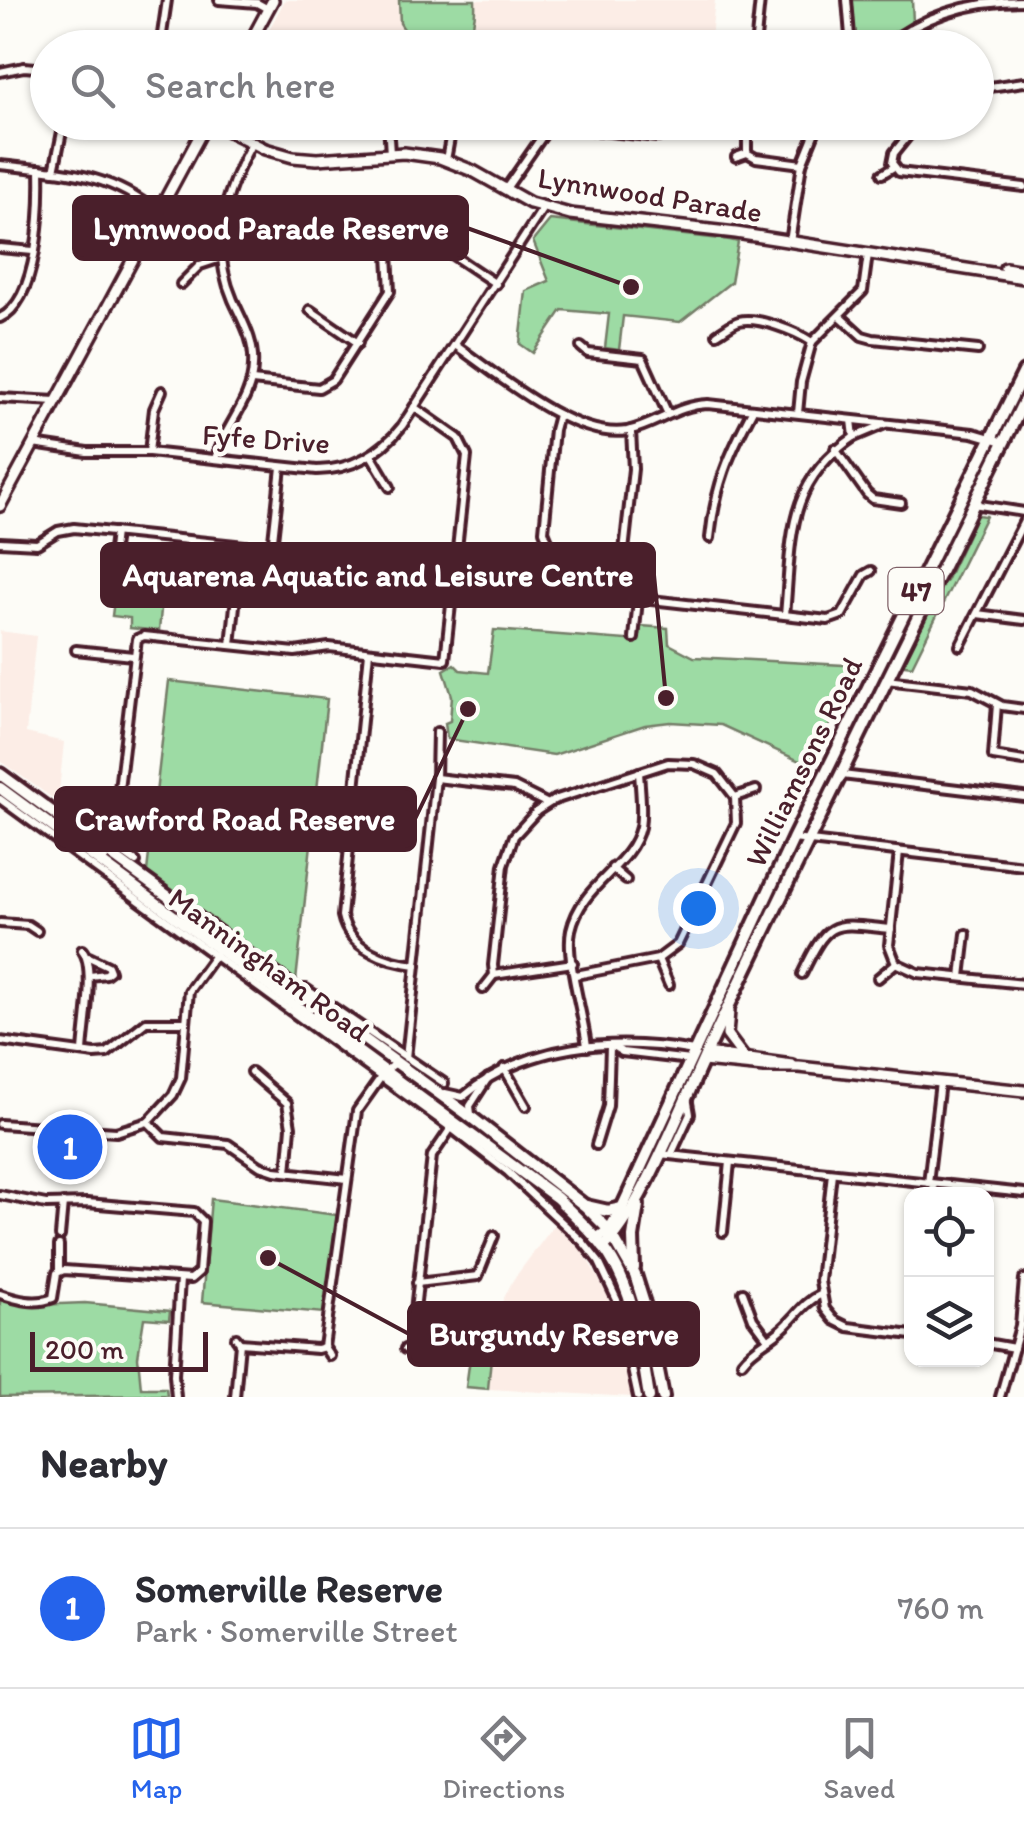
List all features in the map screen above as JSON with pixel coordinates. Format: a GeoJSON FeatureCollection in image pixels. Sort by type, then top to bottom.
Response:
{"type":"FeatureCollection","features":[{"type":"Feature","properties":{"kind":"main road"},"geometry":{"type":"LineString","coordinates":[[257,30],[269,7]]}},
{"type":"Feature","properties":{"kind":"main road"},"geometry":{"type":"LineString","coordinates":[[0,506],[199,140]]}},
{"type":"Feature","properties":{"kind":"main road","name":"Lynnwood Parade"},"geometry":{"type":"LineString","coordinates":[[246,140],[279,154],[305,159],[416,154],[446,160],[543,208],[1024,274]]}},
{"type":"Feature","properties":{"kind":"main road","name":"Williamsons Road"},"geometry":{"type":"LineString","coordinates":[[612,1234],[665,1154],[698,1056],[730,1004],[1024,372]]}},
{"type":"Feature","properties":{"kind":"main road","name":"Williamsons Road"},"geometry":{"type":"LineString","coordinates":[[612,1234],[698,1056],[793,839],[1024,402]]}},
{"type":"Feature","properties":{"kind":"main road","name":"Manningham Road"},"geometry":{"type":"LineString","coordinates":[[0,774],[108,853],[383,1074],[473,1119],[585,1206],[612,1234],[635,1275]]}},
{"type":"Feature","properties":{"kind":"main road","name":"Manningham Road"},"geometry":{"type":"LineString","coordinates":[[0,788],[108,853]]}},
{"type":"Feature","properties":{"kind":"main road","name":"Manningham Road"},"geometry":{"type":"LineString","coordinates":[[218,945],[297,989],[401,1060],[508,1166],[522,1170],[557,1198],[603,1248]]}},
{"type":"Feature","properties":{"kind":"main road"},"geometry":{"type":"LineString","coordinates":[[730,1004],[727,1036],[744,1056]]}},
{"type":"Feature","properties":{"kind":"main road"},"geometry":{"type":"LineString","coordinates":[[698,1056],[744,1056],[800,1067],[1024,1091]]}},
{"type":"Feature","properties":{"kind":"main road"},"geometry":{"type":"LineString","coordinates":[[698,1056],[764,1067],[800,1067]]}},
{"type":"Feature","properties":{"kind":"main road"},"geometry":{"type":"LineString","coordinates":[[641,1190],[633,1232],[635,1275],[663,1397]]}},
{"type":"Feature","properties":{"kind":"main road"},"geometry":{"type":"LineString","coordinates":[[585,1206],[608,1211],[622,1208]]}},
{"type":"Feature","properties":{"kind":"main road","name":"47"},"geometry":{"type":"LineString","coordinates":[[603,1248],[612,1234]]}},
{"type":"Feature","properties":{"kind":"main road"},"geometry":{"type":"LineString","coordinates":[[603,1248],[634,1319],[648,1397]]}},
{"type":"Feature","properties":{"kind":"street"},"geometry":{"type":"LineString","coordinates":[[162,30],[165,0]]}},
{"type":"Feature","properties":{"kind":"street"},"geometry":{"type":"LineString","coordinates":[[219,0],[269,7]]}},
{"type":"Feature","properties":{"kind":"street"},"geometry":{"type":"LineString","coordinates":[[757,30],[760,0]]}},
{"type":"Feature","properties":{"kind":"street"},"geometry":{"type":"LineString","coordinates":[[847,0],[850,30]]}},
{"type":"Feature","properties":{"kind":"street"},"geometry":{"type":"LineString","coordinates":[[912,30],[955,10],[1024,1]]}},
{"type":"Feature","properties":{"kind":"street"},"geometry":{"type":"LineString","coordinates":[[0,72],[30,66]]}},
{"type":"Feature","properties":{"kind":"street"},"geometry":{"type":"LineString","coordinates":[[994,86],[1024,82]]}},
{"type":"Feature","properties":{"kind":"street"},"geometry":{"type":"LineString","coordinates":[[0,318],[11,312],[28,282],[40,188],[61,140]]}},
{"type":"Feature","properties":{"kind":"street"},"geometry":{"type":"LineString","coordinates":[[389,140],[390,154]]}},
{"type":"Feature","properties":{"kind":"street"},"geometry":{"type":"LineString","coordinates":[[446,160],[450,140]]}},
{"type":"Feature","properties":{"kind":"street"},"geometry":{"type":"LineString","coordinates":[[505,191],[538,140]]}},
{"type":"Feature","properties":{"kind":"street"},"geometry":{"type":"LineString","coordinates":[[747,140],[747,153]]}},
{"type":"Feature","properties":{"kind":"street"},"geometry":{"type":"LineString","coordinates":[[790,242],[802,164],[812,140]]}},
{"type":"Feature","properties":{"kind":"street"},"geometry":{"type":"LineString","coordinates":[[904,140],[894,153],[894,167],[902,174],[1024,187]]}},
{"type":"Feature","properties":{"kind":"street"},"geometry":{"type":"LineString","coordinates":[[216,460],[252,381],[251,340],[227,284],[221,258],[221,226],[230,186],[252,143]]}},
{"type":"Feature","properties":{"kind":"street"},"geometry":{"type":"LineString","coordinates":[[736,157],[747,153],[756,158],[802,164]]}},
{"type":"Feature","properties":{"kind":"street"},"geometry":{"type":"LineString","coordinates":[[0,165],[93,176],[160,210]]}},
{"type":"Feature","properties":{"kind":"street"},"geometry":{"type":"LineString","coordinates":[[882,174],[894,167]]}},
{"type":"Feature","properties":{"kind":"street","name":"Fyfe Drive"},"geometry":{"type":"LineString","coordinates":[[34,444],[87,452],[149,452],[331,470],[371,455],[394,435],[414,408],[543,208]]}},
{"type":"Feature","properties":{"kind":"street"},"geometry":{"type":"LineString","coordinates":[[221,226],[298,240],[412,236],[432,243],[496,284]]}},
{"type":"Feature","properties":{"kind":"street"},"geometry":{"type":"LineString","coordinates":[[252,381],[326,386],[333,380],[390,291],[388,236]]}},
{"type":"Feature","properties":{"kind":"street"},"geometry":{"type":"LineString","coordinates":[[0,248],[33,252]]}},
{"type":"Feature","properties":{"kind":"street"},"geometry":{"type":"LineString","coordinates":[[798,413],[801,382],[812,342],[865,287],[868,254]]}},
{"type":"Feature","properties":{"kind":"street"},"geometry":{"type":"LineString","coordinates":[[180,284],[200,265],[221,258]]}},
{"type":"Feature","properties":{"kind":"street"},"geometry":{"type":"LineString","coordinates":[[310,310],[358,343]]}},
{"type":"Feature","properties":{"kind":"street"},"geometry":{"type":"LineString","coordinates":[[840,316],[862,336],[873,339],[978,350]]}},
{"type":"Feature","properties":{"kind":"street"},"geometry":{"type":"LineString","coordinates":[[717,334],[745,320],[792,330],[812,342]]}},
{"type":"Feature","properties":{"kind":"street"},"geometry":{"type":"LineString","coordinates":[[455,345],[558,414],[594,430],[632,430],[694,404],[886,423],[992,437],[1004,442]]}},
{"type":"Feature","properties":{"kind":"street"},"geometry":{"type":"LineString","coordinates":[[581,347],[588,353],[643,360],[668,412]]}},
{"type":"Feature","properties":{"kind":"street"},"geometry":{"type":"LineString","coordinates":[[149,452],[154,409],[162,391]]}},
{"type":"Feature","properties":{"kind":"street"},"geometry":{"type":"LineString","coordinates":[[0,398],[54,405]]}},
{"type":"Feature","properties":{"kind":"street"},"geometry":{"type":"LineString","coordinates":[[108,853],[133,656],[137,640],[144,636],[295,652],[328,647],[446,660],[466,451],[453,434],[414,408]]}},
{"type":"Feature","properties":{"kind":"street"},"geometry":{"type":"LineString","coordinates":[[710,538],[712,511],[725,462],[753,408]]}},
{"type":"Feature","properties":{"kind":"street"},"geometry":{"type":"LineString","coordinates":[[558,414],[544,524],[548,546],[560,568],[590,590],[638,600],[836,618],[842,615],[864,575],[871,571]]}},
{"type":"Feature","properties":{"kind":"street"},"geometry":{"type":"LineString","coordinates":[[852,420],[854,437]]}},
{"type":"Feature","properties":{"kind":"street"},"geometry":{"type":"LineString","coordinates":[[785,616],[799,502],[818,467],[835,449],[886,423]]}},
{"type":"Feature","properties":{"kind":"street"},"geometry":{"type":"LineString","coordinates":[[619,597],[633,470],[632,430]]}},
{"type":"Feature","properties":{"kind":"street"},"geometry":{"type":"LineString","coordinates":[[835,449],[867,494],[881,502],[902,504]]}},
{"type":"Feature","properties":{"kind":"street"},"geometry":{"type":"LineString","coordinates":[[371,455],[390,487]]}},
{"type":"Feature","properties":{"kind":"street"},"geometry":{"type":"LineString","coordinates":[[272,549],[281,467]]}},
{"type":"Feature","properties":{"kind":"street"},"geometry":{"type":"LineString","coordinates":[[973,504],[1024,512]]}},
{"type":"Feature","properties":{"kind":"street"},"geometry":{"type":"LineString","coordinates":[[960,646],[1024,521]]}},
{"type":"Feature","properties":{"kind":"street"},"geometry":{"type":"LineString","coordinates":[[0,542],[38,544],[68,528],[456,568]]}},
{"type":"Feature","properties":{"kind":"street"},"geometry":{"type":"LineString","coordinates":[[109,585],[115,532]]}},
{"type":"Feature","properties":{"kind":"street"},"geometry":{"type":"LineString","coordinates":[[1016,538],[1024,543]]}},
{"type":"Feature","properties":{"kind":"street"},"geometry":{"type":"LineString","coordinates":[[230,646],[241,546]]}},
{"type":"Feature","properties":{"kind":"street"},"geometry":{"type":"LineString","coordinates":[[526,596],[560,568]]}},
{"type":"Feature","properties":{"kind":"street"},"geometry":{"type":"LineString","coordinates":[[634,638],[638,600]]}},
{"type":"Feature","properties":{"kind":"street"},"geometry":{"type":"LineString","coordinates":[[977,614],[1024,620]]}},
{"type":"Feature","properties":{"kind":"street"},"geometry":{"type":"LineString","coordinates":[[76,650],[133,656]]}},
{"type":"Feature","properties":{"kind":"street"},"geometry":{"type":"LineString","coordinates":[[369,652],[342,916],[350,933],[378,958],[416,964]]}},
{"type":"Feature","properties":{"kind":"street"},"geometry":{"type":"LineString","coordinates":[[879,678],[972,690],[997,704],[1024,708]]}},
{"type":"Feature","properties":{"kind":"street"},"geometry":{"type":"LineString","coordinates":[[997,704],[993,756],[1024,761]]}},
{"type":"Feature","properties":{"kind":"street"},"geometry":{"type":"LineString","coordinates":[[330,1356],[324,1347],[357,1112],[383,1074],[401,1060],[416,964],[436,778],[437,732]]}},
{"type":"Feature","properties":{"kind":"street"},"geometry":{"type":"LineString","coordinates":[[494,975],[504,865],[514,836],[546,804],[668,763],[694,764],[717,774],[735,797],[734,831],[682,938],[673,950],[658,959],[576,976]]}},
{"type":"Feature","properties":{"kind":"street"},"geometry":{"type":"LineString","coordinates":[[587,1046],[570,940],[584,898],[630,847],[640,827],[639,772]]}},
{"type":"Feature","properties":{"kind":"street"},"geometry":{"type":"LineString","coordinates":[[838,774],[1024,797]]}},
{"type":"Feature","properties":{"kind":"street"},"geometry":{"type":"LineString","coordinates":[[436,778],[514,787],[546,804]]}},
{"type":"Feature","properties":{"kind":"street"},"geometry":{"type":"LineString","coordinates":[[735,797],[756,790]]}},
{"type":"Feature","properties":{"kind":"street","name":"Manningham Road"},"geometry":{"type":"LineString","coordinates":[[0,800],[218,945]]}},
{"type":"Feature","properties":{"kind":"street","name":"Manningham Road"},"geometry":{"type":"LineString","coordinates":[[61,809],[108,853],[136,862]]}},
{"type":"Feature","properties":{"kind":"street"},"geometry":{"type":"LineString","coordinates":[[793,839],[1024,866]]}},
{"type":"Feature","properties":{"kind":"street"},"geometry":{"type":"LineString","coordinates":[[899,852],[890,952],[896,963],[912,972],[1024,984]]}},
{"type":"Feature","properties":{"kind":"street"},"geometry":{"type":"LineString","coordinates":[[612,868],[626,880]]}},
{"type":"Feature","properties":{"kind":"street"},"geometry":{"type":"LineString","coordinates":[[0,923],[28,925],[37,931]]}},
{"type":"Feature","properties":{"kind":"street"},"geometry":{"type":"LineString","coordinates":[[802,974],[829,930],[848,925],[891,929]]}},
{"type":"Feature","properties":{"kind":"street"},"geometry":{"type":"LineString","coordinates":[[961,977],[966,934]]}},
{"type":"Feature","properties":{"kind":"street"},"geometry":{"type":"LineString","coordinates":[[0,1124],[116,1132],[148,1122],[174,1095],[181,1078],[189,991],[218,945]]}},
{"type":"Feature","properties":{"kind":"street"},"geometry":{"type":"LineString","coordinates":[[82,950],[110,971],[90,976]]}},
{"type":"Feature","properties":{"kind":"street"},"geometry":{"type":"LineString","coordinates":[[84,1052],[89,957]]}},
{"type":"Feature","properties":{"kind":"street"},"geometry":{"type":"LineString","coordinates":[[658,959],[669,985]]}},
{"type":"Feature","properties":{"kind":"street"},"geometry":{"type":"LineString","coordinates":[[483,989],[494,975],[573,963]]}},
{"type":"Feature","properties":{"kind":"street"},"geometry":{"type":"LineString","coordinates":[[878,978],[896,963]]}},
{"type":"Feature","properties":{"kind":"street"},"geometry":{"type":"LineString","coordinates":[[0,1041],[95,1054],[113,1050],[141,1024],[152,1020],[185,1022]]}},
{"type":"Feature","properties":{"kind":"street"},"geometry":{"type":"LineString","coordinates":[[426,1085],[457,1098],[504,1068],[549,1052],[587,1046],[698,1056]]}},
{"type":"Feature","properties":{"kind":"street"},"geometry":{"type":"LineString","coordinates":[[596,1146],[608,1106],[612,1047]]}},
{"type":"Feature","properties":{"kind":"street","name":"Manningham Road"},"geometry":{"type":"LineString","coordinates":[[401,1060],[415,1064],[444,1083]]}},
{"type":"Feature","properties":{"kind":"street"},"geometry":{"type":"LineString","coordinates":[[415,1064],[415,1076]]}},
{"type":"Feature","properties":{"kind":"street"},"geometry":{"type":"LineString","coordinates":[[504,1068],[526,1106]]}},
{"type":"Feature","properties":{"kind":"street"},"geometry":{"type":"LineString","coordinates":[[251,1072],[287,1103],[291,1127],[286,1172]]}},
{"type":"Feature","properties":{"kind":"street","name":"Manningham Road"},"geometry":{"type":"LineString","coordinates":[[383,1074],[451,1128],[508,1166]]}},
{"type":"Feature","properties":{"kind":"street"},"geometry":{"type":"LineString","coordinates":[[473,1119],[470,1106],[489,1076]]}},
{"type":"Feature","properties":{"kind":"street"},"geometry":{"type":"LineString","coordinates":[[931,1187],[939,1082]]}},
{"type":"Feature","properties":{"kind":"street"},"geometry":{"type":"LineString","coordinates":[[148,1122],[163,1137],[228,1144],[260,1166],[347,1179]]}},
{"type":"Feature","properties":{"kind":"street"},"geometry":{"type":"LineString","coordinates":[[451,1128],[432,1156],[408,1348],[456,1349],[463,1345]]}},
{"type":"Feature","properties":{"kind":"street"},"geometry":{"type":"LineString","coordinates":[[665,1154],[1024,1194]]}},
{"type":"Feature","properties":{"kind":"street"},"geometry":{"type":"LineString","coordinates":[[723,1232],[730,1162]]}},
{"type":"Feature","properties":{"kind":"street"},"geometry":{"type":"LineString","coordinates":[[508,1166],[583,1242],[604,1272],[626,1331],[638,1397]]}},
{"type":"Feature","properties":{"kind":"street"},"geometry":{"type":"LineString","coordinates":[[832,1173],[820,1295],[830,1314],[848,1328],[904,1334]]}},
{"type":"Feature","properties":{"kind":"street"},"geometry":{"type":"LineString","coordinates":[[0,1196],[46,1204],[200,1214],[203,1220],[199,1272],[191,1279],[59,1270]]}},
{"type":"Feature","properties":{"kind":"street"},"geometry":{"type":"LineString","coordinates":[[0,1294],[24,1301],[53,1298],[59,1270],[63,1204]]}},
{"type":"Feature","properties":{"kind":"street"},"geometry":{"type":"LineString","coordinates":[[418,1283],[478,1276],[494,1236]]}},
{"type":"Feature","properties":{"kind":"street"},"geometry":{"type":"LineString","coordinates":[[176,1397],[180,1278]]}},
{"type":"Feature","properties":{"kind":"street"},"geometry":{"type":"LineString","coordinates":[[1000,1397],[1022,1326],[1024,1279]]}},
{"type":"Feature","properties":{"kind":"street"},"geometry":{"type":"LineString","coordinates":[[743,1292],[768,1339]]}},
{"type":"Feature","properties":{"kind":"street"},"geometry":{"type":"LineString","coordinates":[[742,1362],[820,1295]]}},
{"type":"Feature","properties":{"kind":"street"},"geometry":{"type":"LineString","coordinates":[[235,1397],[238,1341],[317,1350],[324,1347]]}},
{"type":"Feature","properties":{"kind":"street"},"geometry":{"type":"LineString","coordinates":[[994,1344],[1014,1348]]}},
{"type":"Feature","properties":{"kind":"shaded area"},"geometry":{"type":"Polygon","coordinates":[[[285,0],[715,0],[712,30],[269,30],[285,0]]]}},
{"type":"Feature","properties":{"kind":"shaded area"},"geometry":{"type":"Polygon","coordinates":[[[0,631],[36,636],[26,733],[64,742],[58,802],[0,761],[0,631]]]}},
{"type":"Feature","properties":{"kind":"shaded area"},"geometry":{"type":"Polygon","coordinates":[[[555,1224],[583,1252],[607,1293],[622,1339],[633,1397],[488,1389],[495,1316],[513,1280],[555,1224]]]}},
{"type":"Feature","properties":{"kind":"green space"},"geometry":{"type":"Polygon","coordinates":[[[399,0],[475,0],[471,30],[404,30],[400,23],[399,0]]]}},
{"type":"Feature","properties":{"kind":"green space"},"geometry":{"type":"Polygon","coordinates":[[[852,0],[912,0],[913,23],[902,30],[855,30],[852,0]]]}},
{"type":"Feature","properties":{"kind":"green space"},"geometry":{"type":"Polygon","coordinates":[[[550,220],[738,242],[731,282],[680,322],[623,316],[619,350],[605,348],[609,314],[562,310],[533,353],[520,344],[526,291],[549,281],[533,241],[550,220]]]}},
{"type":"Feature","properties":{"kind":"green space"},"geometry":{"type":"Polygon","coordinates":[[[977,515],[986,516],[912,666],[905,665],[902,661],[977,515]]]}},
{"type":"Feature","properties":{"kind":"green space"},"geometry":{"type":"Polygon","coordinates":[[[116,583],[163,588],[159,631],[130,628],[130,618],[112,616],[116,583]]]}},
{"type":"Feature","properties":{"kind":"green space"},"geometry":{"type":"Polygon","coordinates":[[[641,626],[668,628],[669,644],[694,657],[862,666],[808,765],[721,725],[645,725],[554,755],[447,739],[445,723],[450,721],[452,696],[444,670],[454,664],[460,670],[488,673],[494,630],[639,641],[641,626]]]}},
{"type":"Feature","properties":{"kind":"green space"},"geometry":{"type":"Polygon","coordinates":[[[169,681],[327,699],[296,981],[292,986],[146,880],[169,681]]]}},
{"type":"Feature","properties":{"kind":"green space"},"geometry":{"type":"Polygon","coordinates":[[[55,1132],[87,1135],[85,1166],[52,1163],[55,1132]]]}},
{"type":"Feature","properties":{"kind":"green space"},"geometry":{"type":"Polygon","coordinates":[[[211,1199],[337,1215],[324,1313],[202,1302],[211,1199]]]}},
{"type":"Feature","properties":{"kind":"green space"},"geometry":{"type":"Polygon","coordinates":[[[0,1297],[35,1305],[85,1303],[170,1311],[169,1320],[144,1318],[138,1357],[141,1388],[166,1388],[167,1395],[0,1397],[0,1297]]]}},
{"type":"Feature","properties":{"kind":"green space"},"geometry":{"type":"Polygon","coordinates":[[[469,1314],[495,1316],[488,1389],[466,1387],[472,1344],[467,1336],[469,1314]]]}},
{"type":"Feature","properties":{"kind":"place","name":"Lynnwood Parade Reserve"},"geometry":{"type":"Point","coordinates":[631,287]}},
{"type":"Feature","properties":{"kind":"place","name":"Aquarena Aquatic and Leisure Centre"},"geometry":{"type":"Point","coordinates":[666,698]}},
{"type":"Feature","properties":{"kind":"place","name":"Crawford Road Reserve"},"geometry":{"type":"Point","coordinates":[468,709]}},
{"type":"Feature","properties":{"kind":"place","name":"Somerville Reserve"},"geometry":{"type":"Point","coordinates":[70,1147]}},
{"type":"Feature","properties":{"kind":"place","name":"Burgundy Reserve"},"geometry":{"type":"Point","coordinates":[268,1258]}}]}
